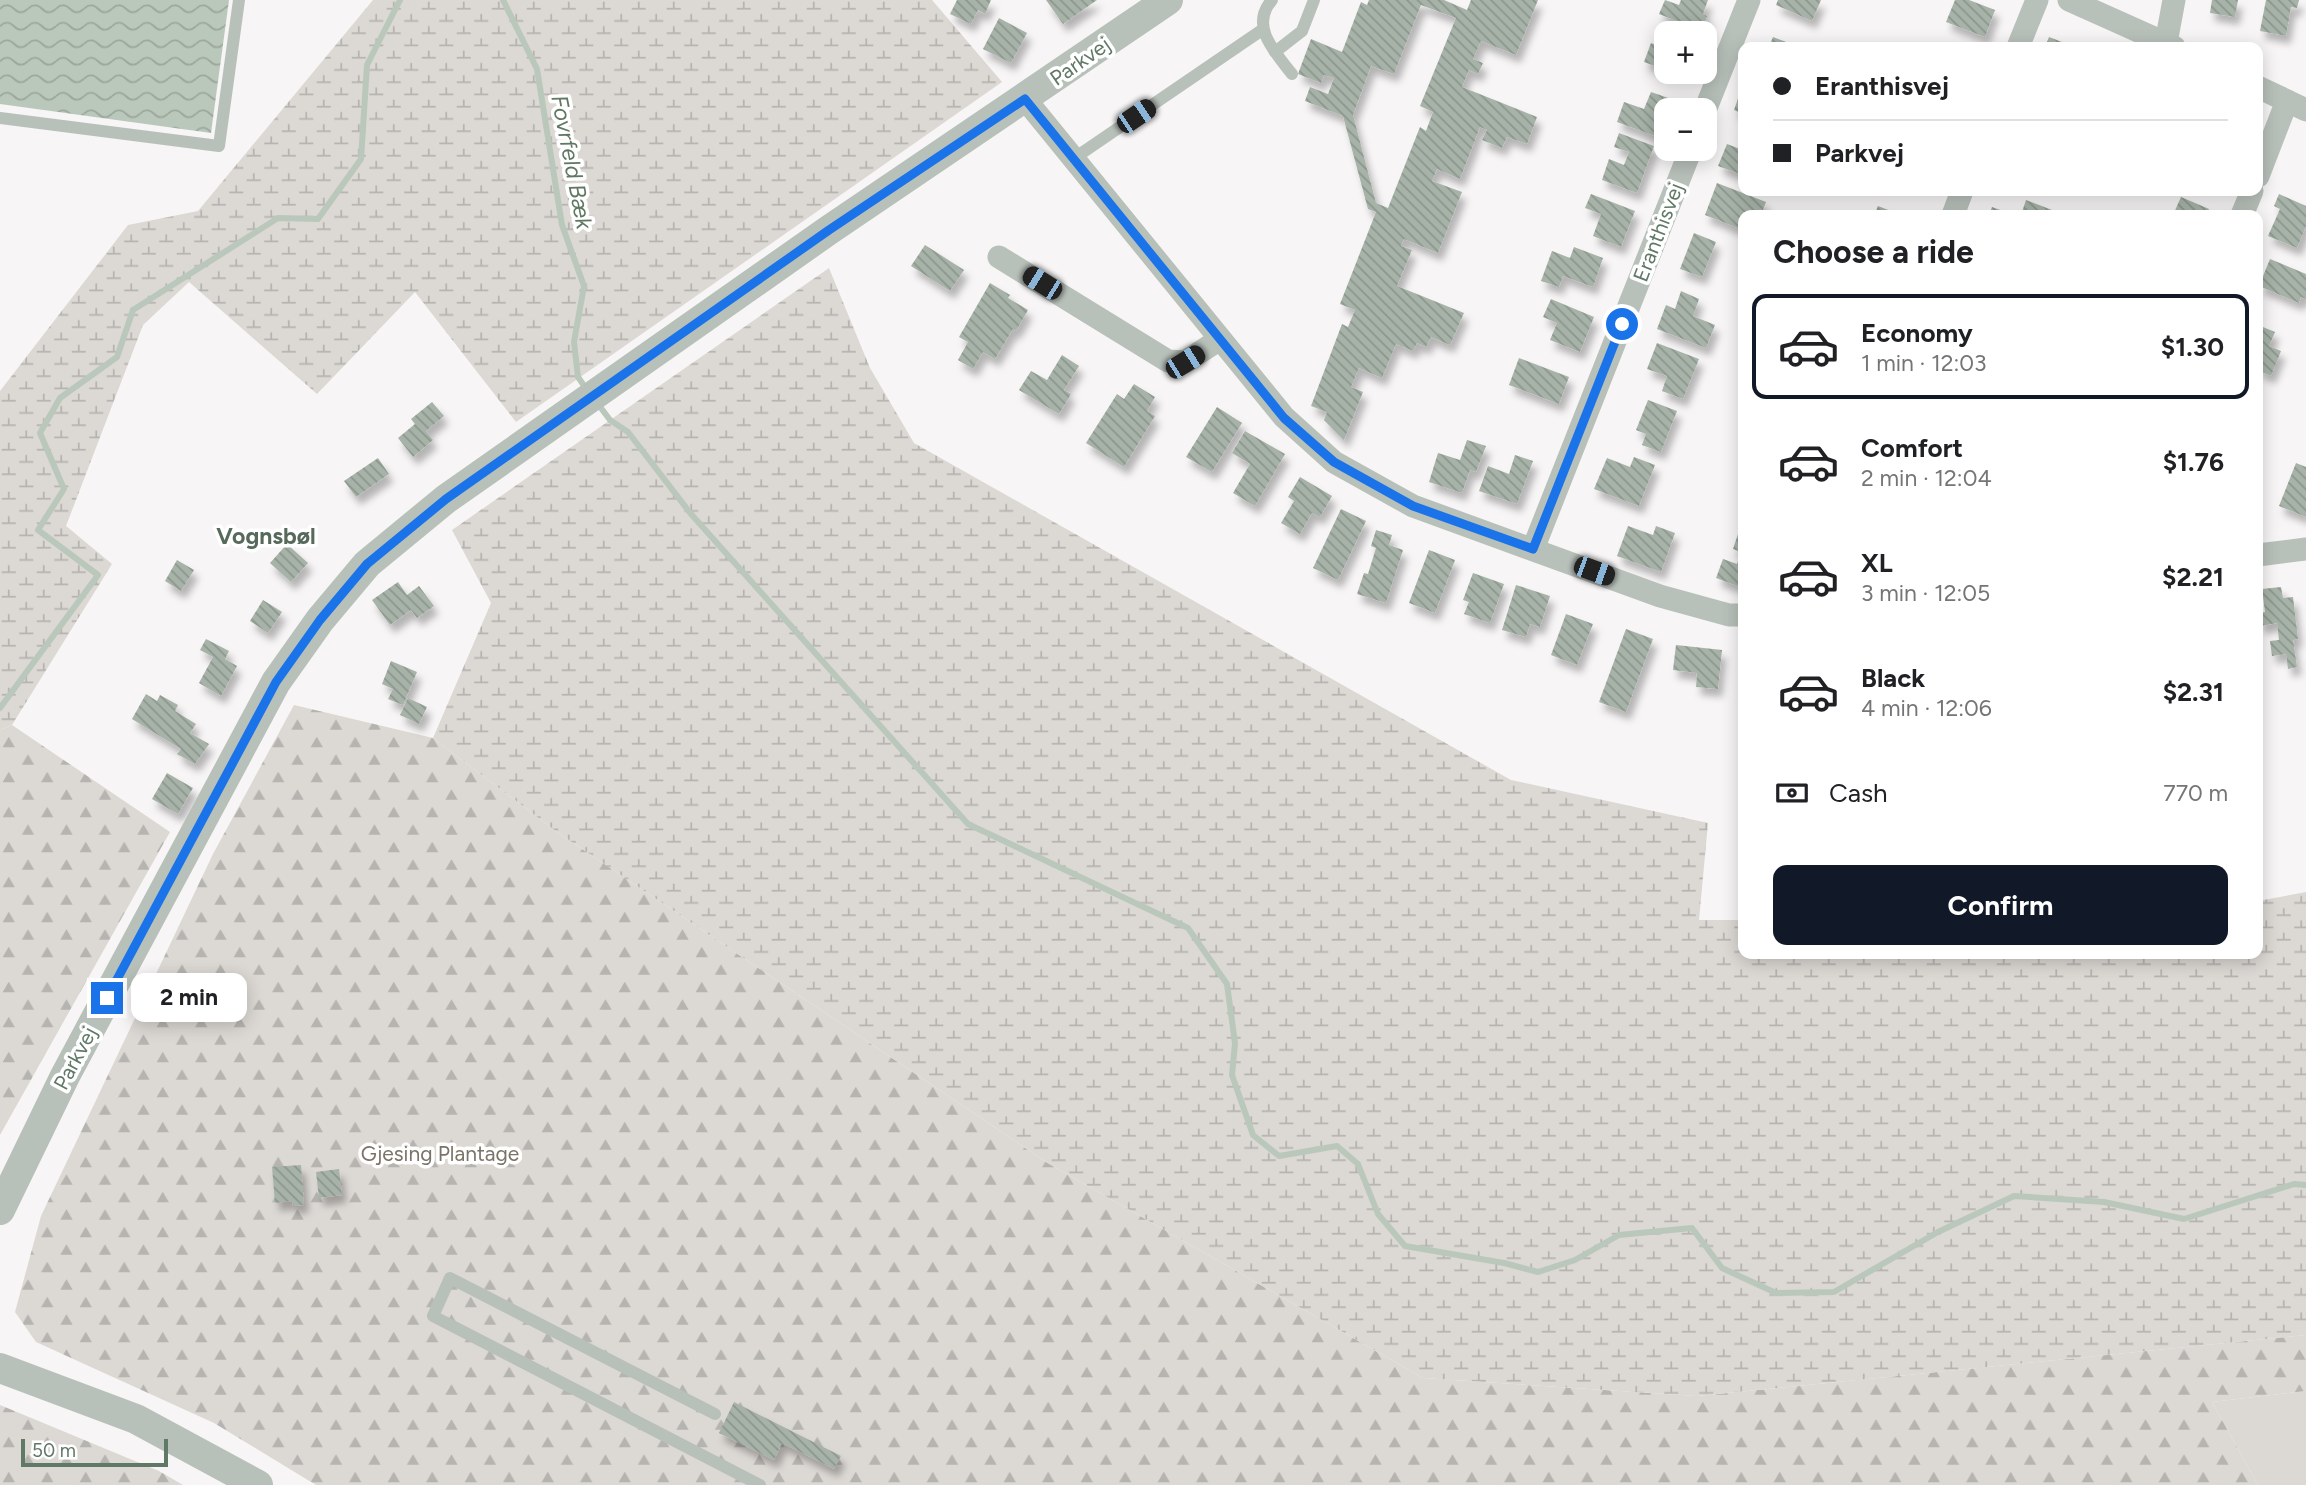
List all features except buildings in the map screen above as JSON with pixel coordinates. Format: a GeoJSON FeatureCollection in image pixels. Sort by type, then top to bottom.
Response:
{"type":"FeatureCollection","features":[{"type":"Feature","properties":{"kind":"street","name":"Parkvej"},"geometry":{"type":"LineString","coordinates":[[0,1210],[65,1076],[256,717],[276,682],[320,620],[367,564],[446,499],[829,230],[1168,0]]}},
{"type":"Feature","properties":{"kind":"street"},"geometry":{"type":"LineString","coordinates":[[1710,98],[1749,0]]}},
{"type":"Feature","properties":{"kind":"street"},"geometry":{"type":"LineString","coordinates":[[2020,42],[2036,0]]}},
{"type":"Feature","properties":{"kind":"street"},"geometry":{"type":"LineString","coordinates":[[2069,0],[2163,42]]}},
{"type":"Feature","properties":{"kind":"street"},"geometry":{"type":"LineString","coordinates":[[2170,42],[2174,0]]}},
{"type":"Feature","properties":{"kind":"street"},"geometry":{"type":"LineString","coordinates":[[2263,89],[2296,105],[2263,167]]}},
{"type":"Feature","properties":{"kind":"street"},"geometry":{"type":"LineString","coordinates":[[1025,99],[1284,418],[1334,462],[1413,506],[1660,596],[1729,615],[1738,615]]}},
{"type":"Feature","properties":{"kind":"street","name":"Eranthisvej"},"geometry":{"type":"LineString","coordinates":[[1533,549],[1686,161]]}},
{"type":"Feature","properties":{"kind":"street"},"geometry":{"type":"LineString","coordinates":[[999,257],[1168,361],[1185,362],[1220,339]]}},
{"type":"Feature","properties":{"kind":"street"},"geometry":{"type":"LineString","coordinates":[[2263,554],[2306,549]]}},
{"type":"Feature","properties":{"kind":"street"},"geometry":{"type":"LineString","coordinates":[[0,1368],[136,1419],[258,1485]]}},
{"type":"Feature","properties":{"kind":"lane"},"geometry":{"type":"LineString","coordinates":[[0,118],[219,146],[239,0]]}},
{"type":"Feature","properties":{"kind":"lane"},"geometry":{"type":"LineString","coordinates":[[1272,0],[1263,17],[1262,30],[1292,74]]}},
{"type":"Feature","properties":{"kind":"lane"},"geometry":{"type":"LineString","coordinates":[[1275,52],[1302,31],[1314,0]]}},
{"type":"Feature","properties":{"kind":"lane"},"geometry":{"type":"LineString","coordinates":[[1073,159],[1262,30]]}},
{"type":"Feature","properties":{"kind":"lane"},"geometry":{"type":"LineString","coordinates":[[715,1414],[450,1278],[433,1316],[760,1485]]}},
{"type":"Feature","properties":{"kind":"green space"},"geometry":{"type":"Polygon","coordinates":[[[373,0],[932,0],[1002,82],[516,422],[415,292],[317,394],[189,282],[143,325],[66,526],[112,564],[12,725],[0,730],[0,391],[128,225],[198,211],[373,0]]]}},
{"type":"Feature","properties":{"kind":"green space"},"geometry":{"type":"Polygon","coordinates":[[[829,268],[870,368],[914,443],[1511,780],[1708,823],[1699,920],[1738,920],[1738,959],[2263,959],[2263,900],[2306,892],[2306,1335],[1697,1396],[1423,1378],[1046,1162],[557,832],[433,738],[491,603],[452,530],[829,268]]]}},
{"type":"Feature","properties":{"kind":"green space","name":"Gjesing Plantage"},"geometry":{"type":"Polygon","coordinates":[[[294,705],[433,738],[557,832],[1046,1162],[1423,1378],[1697,1396],[2306,1335],[2306,1391],[2212,1402],[2258,1485],[316,1485],[214,1423],[36,1342],[15,1312],[41,1216],[213,854],[294,705]]]}},
{"type":"Feature","properties":{"kind":"green space"},"geometry":{"type":"Polygon","coordinates":[[[12,725],[170,832],[0,1135],[0,730],[12,725]]]}},
{"type":"Feature","properties":{"kind":"green space"},"geometry":{"type":"Polygon","coordinates":[[[2306,1391],[2306,1485],[2258,1485],[2212,1402],[2306,1391]]]}},
{"type":"Feature","properties":{"kind":"green space"},"geometry":{"type":"Polygon","coordinates":[[[0,1405],[159,1471],[183,1485],[0,1485],[0,1405]]]}},
{"type":"Feature","properties":{"kind":"water"},"geometry":{"type":"Polygon","coordinates":[[[0,0],[229,0],[211,133],[0,104],[0,0]]]}},
{"type":"Feature","properties":{"kind":"waterway"},"geometry":{"type":"LineString","coordinates":[[0,708],[98,575],[38,530],[64,489],[40,433],[60,398],[117,357],[133,310],[278,218],[318,219],[361,159],[367,65],[400,0]]}},
{"type":"Feature","properties":{"kind":"waterway","name":"Fovrfeld Bæk"},"geometry":{"type":"LineString","coordinates":[[503,0],[537,69],[562,225],[584,286],[574,342],[578,377],[587,390]]}},
{"type":"Feature","properties":{"kind":"waterway"},"geometry":{"type":"LineString","coordinates":[[598,404],[610,420],[628,432],[691,514],[968,824],[1188,928],[1227,984],[1235,1043],[1232,1075],[1253,1135],[1279,1156],[1337,1146],[1358,1164],[1378,1214],[1405,1246],[1504,1263],[1538,1272],[1575,1260],[1619,1235],[1692,1228],[1722,1268],[1776,1293],[1834,1292],[1938,1232],[2014,1196],[2104,1202],[2184,1219],[2294,1184],[2306,1185]]}},
{"type":"Feature","properties":{"kind":"district","name":"Vognsbøl"},"geometry":{"type":"Point","coordinates":[266,536]}},
{"type":"Feature","properties":{"kind":"route"},"geometry":{"type":"LineString","coordinates":[[107,998],[276,682],[320,620],[367,564],[446,499],[829,230],[1025,99],[1284,418],[1334,462],[1413,506],[1533,549],[1622,324]]}}]}
